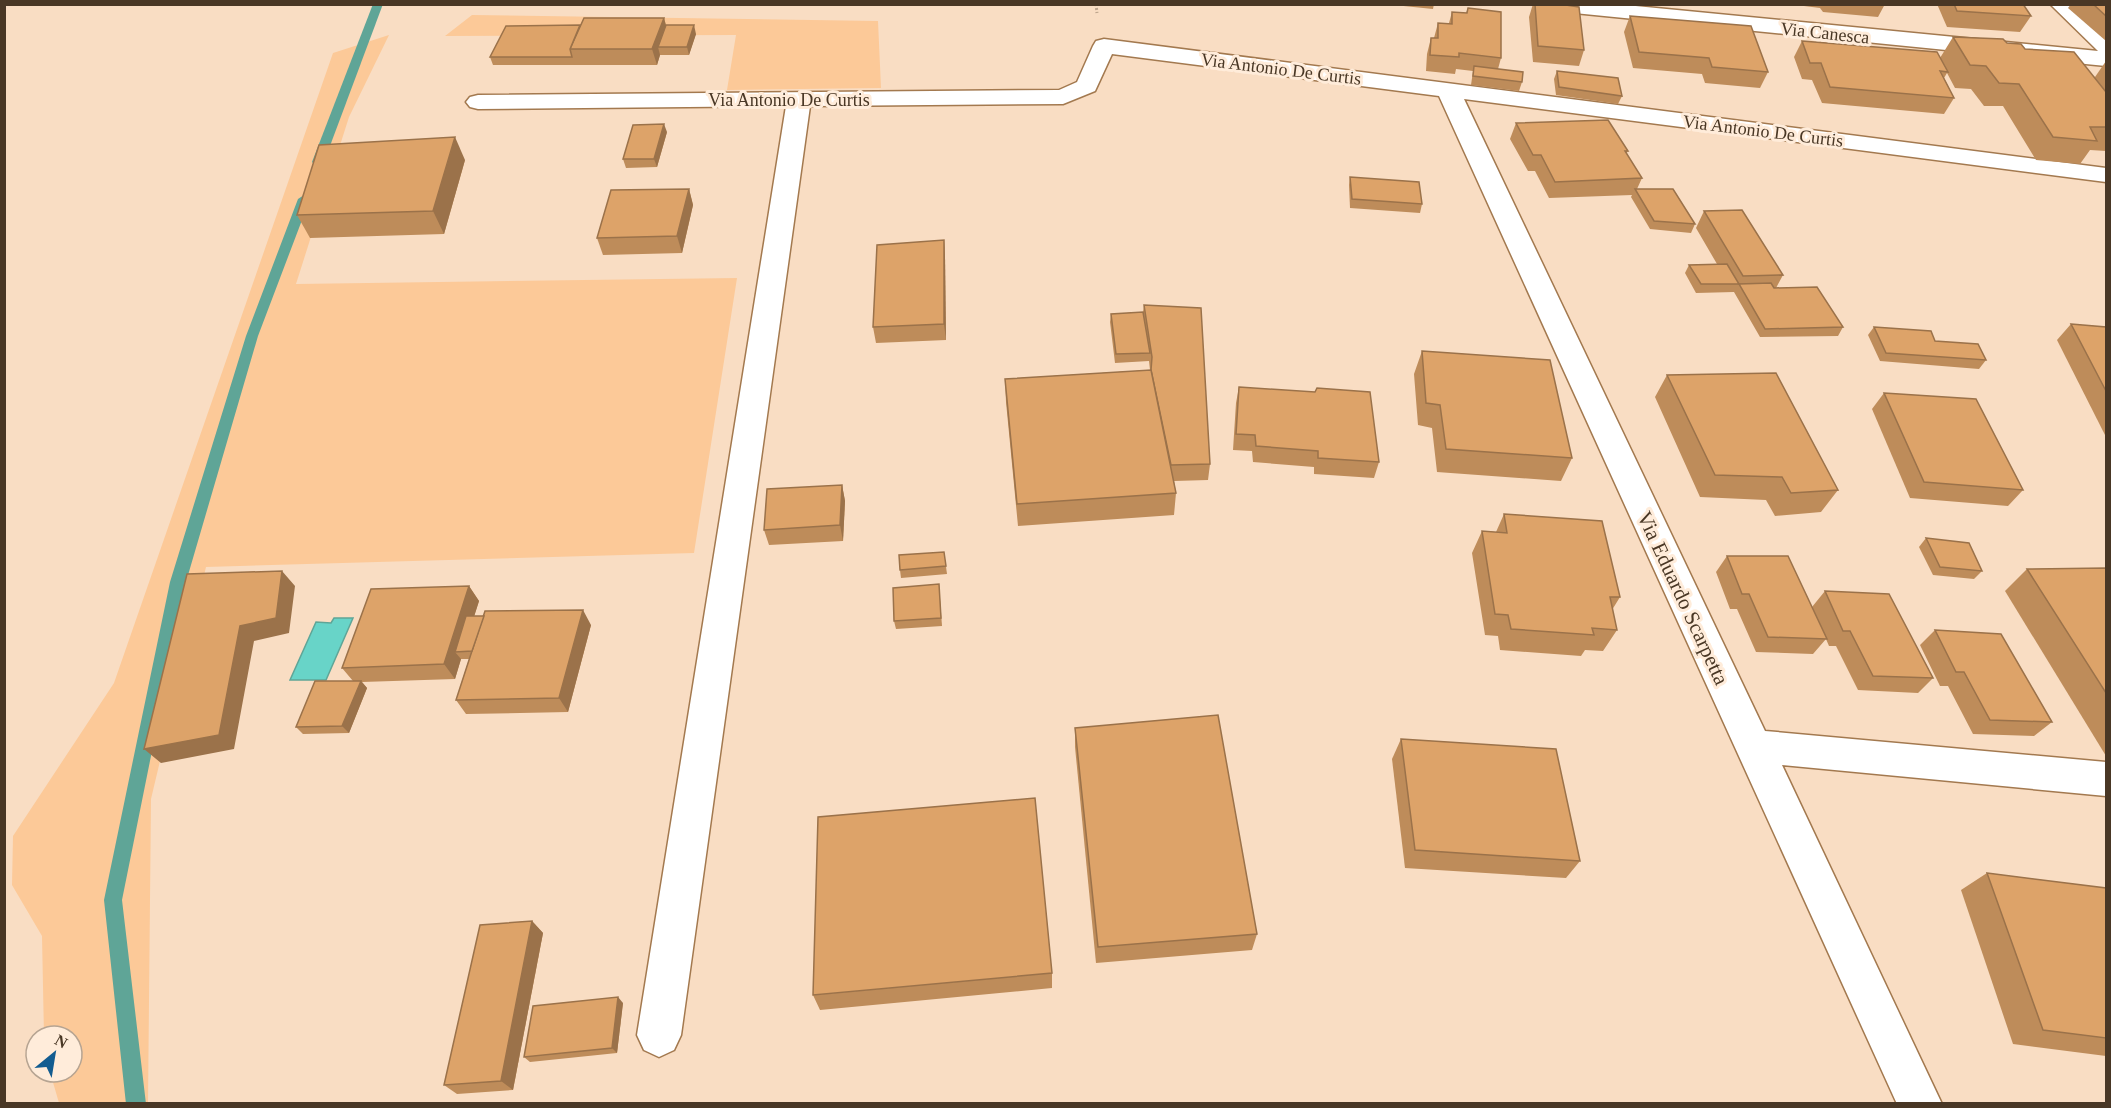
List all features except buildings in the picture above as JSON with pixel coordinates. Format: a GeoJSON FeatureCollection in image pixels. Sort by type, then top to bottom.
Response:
{"type":"FeatureCollection","features":[{"type":"Feature","properties":{"kind":"street","name":"Via Canesca"},"geometry":{"type":"LineString","coordinates":[[1544,4],[1735,14],[2106,59]]}},
{"type":"Feature","properties":{"kind":"street"},"geometry":{"type":"LineString","coordinates":[[2060,4],[2106,47]]}},
{"type":"Feature","properties":{"kind":"street","name":"Via Antonio De Curtis"},"geometry":{"type":"LineString","coordinates":[[478,102],[1063,97],[1087,86],[1104,46],[2095,174]]}},
{"type":"Feature","properties":{"kind":"street","name":"Via Eduardo Scarpetta"},"geometry":{"type":"LineString","coordinates":[[1448,90],[1751,746],[1920,1104]]}},
{"type":"Feature","properties":{"kind":"street"},"geometry":{"type":"LineString","coordinates":[[659,1035],[799,100]]}},
{"type":"Feature","properties":{"kind":"street"},"geometry":{"type":"LineString","coordinates":[[2095,174],[2106,198]]}},
{"type":"Feature","properties":{"kind":"street"},"geometry":{"type":"LineString","coordinates":[[1751,746],[2106,779]]}},
{"type":"Feature","properties":{"kind":"shaded area"},"geometry":{"type":"Polygon","coordinates":[[[472,15],[878,21],[881,88],[727,90],[736,35],[445,36],[472,15]]]}},
{"type":"Feature","properties":{"kind":"shaded area"},"geometry":{"type":"Polygon","coordinates":[[[389,35],[349,117],[296,284],[737,278],[694,553],[206,567],[151,799],[148,1103],[59,1103],[53,1084],[84,1084],[84,1024],[44,1024],[42,936],[12,885],[13,836],[114,683],[333,53],[389,35]]]}},
{"type":"Feature","properties":{"kind":"water"},"geometry":{"type":"Polygon","coordinates":[[[334,618],[353,618],[326,680],[290,680],[316,622],[331,623],[334,618]]]}},
{"type":"Feature","properties":{"kind":"waterway"},"geometry":{"type":"LineString","coordinates":[[318,162],[378,4]]}},
{"type":"Feature","properties":{"kind":"waterway"},"geometry":{"type":"LineString","coordinates":[[136,1104],[113,900],[178,582],[252,336],[304,199]]}}]}
